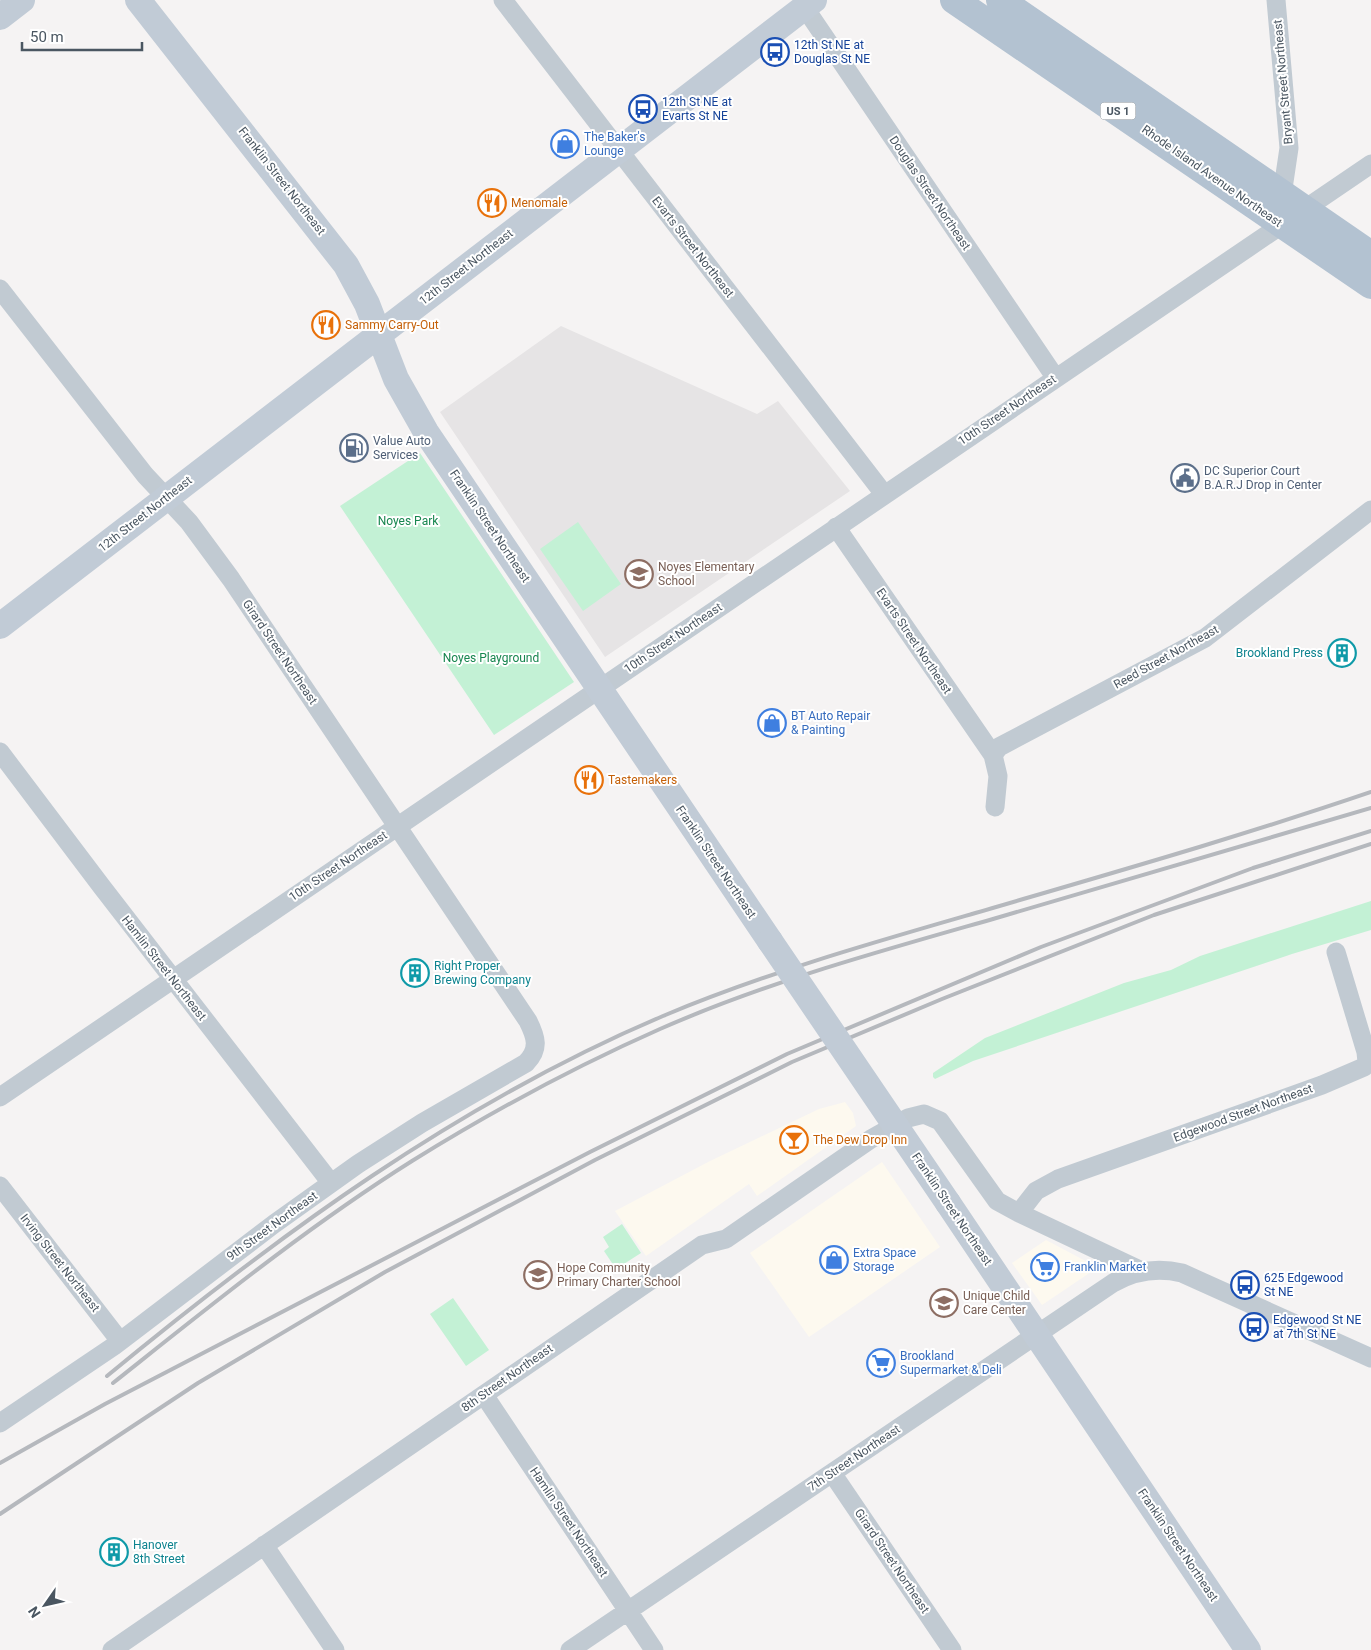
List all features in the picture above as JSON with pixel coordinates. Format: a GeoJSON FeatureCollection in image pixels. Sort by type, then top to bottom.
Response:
{"type":"FeatureCollection","features":[{"type":"Feature","properties":{"kind":"main road","name":"Rhode Island Avenue Northeast"},"geometry":{"type":"LineString","coordinates":[[954,0],[1288,209],[1371,255]]}},
{"type":"Feature","properties":{"kind":"main road","name":"Rhode Island Avenue Northeast"},"geometry":{"type":"LineString","coordinates":[[1000,0],[1288,209],[1371,285]]}},
{"type":"Feature","properties":{"kind":"street"},"geometry":{"type":"LineString","coordinates":[[0,17],[22,0]]}},
{"type":"Feature","properties":{"kind":"street","name":"Franklin Street Northeast"},"geometry":{"type":"LineString","coordinates":[[138,0],[324,234],[346,265],[359,288],[396,379],[426,432],[1037,1334],[1248,1650]]}},
{"type":"Feature","properties":{"kind":"street","name":"Evarts Street Northeast"},"geometry":{"type":"LineString","coordinates":[[502,0],[884,494]]}},
{"type":"Feature","properties":{"kind":"street","name":"Bryant Street Northeast"},"geometry":{"type":"LineString","coordinates":[[1276,0],[1289,148],[1288,209]]}},
{"type":"Feature","properties":{"kind":"street","name":"12th Street Northeast"},"geometry":{"type":"LineString","coordinates":[[0,626],[809,4]]}},
{"type":"Feature","properties":{"kind":"street","name":"Douglas Street Northeast"},"geometry":{"type":"LineString","coordinates":[[809,4],[1055,378]]}},
{"type":"Feature","properties":{"kind":"street","name":"10th Street Northeast"},"geometry":{"type":"LineString","coordinates":[[0,1097],[1055,378],[1288,209],[1371,164]]}},
{"type":"Feature","properties":{"kind":"street","name":"Girard Street Northeast"},"geometry":{"type":"LineString","coordinates":[[0,289],[145,475],[189,522],[231,579],[535,1034]]}},
{"type":"Feature","properties":{"kind":"street","name":"Reed Street Northeast"},"geometry":{"type":"LineString","coordinates":[[993,755],[999,747],[1205,638],[1244,610],[1371,510]]}},
{"type":"Feature","properties":{"kind":"street","name":"Evarts Street Northeast"},"geometry":{"type":"LineString","coordinates":[[836,527],[993,755]]}},
{"type":"Feature","properties":{"kind":"street","name":"Hamlin Street Northeast"},"geometry":{"type":"LineString","coordinates":[[0,752],[331,1183]]}},
{"type":"Feature","properties":{"kind":"street"},"geometry":{"type":"LineString","coordinates":[[993,755],[998,776],[995,807]]}},
{"type":"Feature","properties":{"kind":"street","name":"Edgewood Street Northeast"},"geometry":{"type":"LineString","coordinates":[[1019,1213],[1036,1191],[1058,1179],[1322,1085],[1364,1067],[1367,1063],[1366,1052],[1336,952]]}},
{"type":"Feature","properties":{"kind":"street","name":"9th Street Northeast"},"geometry":{"type":"LineString","coordinates":[[0,1422],[120,1341],[331,1183],[422,1123],[526,1063],[536,1050],[535,1034]]}},
{"type":"Feature","properties":{"kind":"street","name":"8th Street Northeast"},"geometry":{"type":"LineString","coordinates":[[112,1650],[702,1245],[726,1239],[871,1138],[908,1118],[924,1114],[940,1121],[993,1196],[1019,1213]]}},
{"type":"Feature","properties":{"kind":"street","name":"Irving Street Northeast"},"geometry":{"type":"LineString","coordinates":[[0,1186],[120,1341]]}},
{"type":"Feature","properties":{"kind":"street"},"geometry":{"type":"LineString","coordinates":[[1019,1213],[1142,1271],[1166,1270],[1182,1273],[1371,1358]]}},
{"type":"Feature","properties":{"kind":"street","name":"7th Street Northeast"},"geometry":{"type":"LineString","coordinates":[[570,1650],[1112,1284],[1142,1271]]}},
{"type":"Feature","properties":{"kind":"street","name":"Hamlin Street Northeast"},"geometry":{"type":"LineString","coordinates":[[484,1395],[654,1650]]}},
{"type":"Feature","properties":{"kind":"street","name":"Girard Street Northeast"},"geometry":{"type":"LineString","coordinates":[[832,1473],[952,1650]]}},
{"type":"Feature","properties":{"kind":"street"},"geometry":{"type":"LineString","coordinates":[[264,1545],[335,1650]]}},
{"type":"Feature","properties":{"kind":"shaded area","name":"Noyes Elementary School"},"geometry":{"type":"Polygon","coordinates":[[[561,326],[757,414],[778,401],[850,491],[605,657],[440,412],[561,326]]]}},
{"type":"Feature","properties":{"kind":"shaded area"},"geometry":{"type":"Polygon","coordinates":[[[845,1102],[853,1113],[856,1126],[757,1196],[749,1184],[646,1256],[615,1211],[710,1161],[819,1109],[845,1102]]]}},
{"type":"Feature","properties":{"kind":"shaded area"},"geometry":{"type":"Polygon","coordinates":[[[882,1162],[940,1247],[809,1337],[750,1253],[882,1162]]]}},
{"type":"Feature","properties":{"kind":"shaded area"},"geometry":{"type":"Polygon","coordinates":[[[1046,1240],[1095,1266],[1091,1272],[1042,1305],[1012,1263],[1046,1240]]]}},
{"type":"Feature","properties":{"kind":"green space","name":"Noyes Park"},"geometry":{"type":"Polygon","coordinates":[[[420,453],[574,682],[494,735],[340,506],[420,453]]]}},
{"type":"Feature","properties":{"kind":"green space"},"geometry":{"type":"Polygon","coordinates":[[[578,522],[621,584],[583,611],[540,549],[578,522]]]}},
{"type":"Feature","properties":{"kind":"green space"},"geometry":{"type":"Polygon","coordinates":[[[1371,901],[1371,930],[1292,954],[973,1061],[935,1079],[933,1077],[933,1073],[985,1038],[1124,983],[1171,970],[1200,956],[1371,901]]]}},
{"type":"Feature","properties":{"kind":"green space"},"geometry":{"type":"Polygon","coordinates":[[[622,1224],[641,1253],[616,1269],[604,1251],[609,1247],[603,1237],[622,1224]]]}},
{"type":"Feature","properties":{"kind":"green space"},"geometry":{"type":"Polygon","coordinates":[[[453,1298],[489,1350],[466,1366],[430,1314],[453,1298]]]}},
{"type":"Feature","properties":{"kind":"railway"},"geometry":{"type":"LineString","coordinates":[[107,1376],[237,1272],[372,1176],[442,1131],[514,1089],[587,1051],[663,1016],[777,973],[1222,840],[1371,792]]}},
{"type":"Feature","properties":{"kind":"railway"},"geometry":{"type":"LineString","coordinates":[[113,1383],[259,1268],[373,1186],[503,1108],[565,1075],[660,1029],[741,996],[825,968],[1371,808]]}},
{"type":"Feature","properties":{"kind":"railway"},"geometry":{"type":"LineString","coordinates":[[0,1463],[105,1404],[590,1152],[787,1054],[1041,947],[1253,868],[1371,831]]}},
{"type":"Feature","properties":{"kind":"railway"},"geometry":{"type":"LineString","coordinates":[[0,1514],[198,1383],[385,1272],[595,1160],[792,1062],[942,999],[1154,915],[1371,844]]}},
{"type":"Feature","properties":{"kind":"place","name":"12th St NE at Douglas St NE"},"geometry":{"type":"Point","coordinates":[775,52]}},
{"type":"Feature","properties":{"kind":"place","name":"12th St NE at Evarts St NE"},"geometry":{"type":"Point","coordinates":[643,109]}},
{"type":"Feature","properties":{"kind":"place","name":"The Baker's Lounge"},"geometry":{"type":"Point","coordinates":[565,144]}},
{"type":"Feature","properties":{"kind":"place","name":"Menomale"},"geometry":{"type":"Point","coordinates":[492,203]}},
{"type":"Feature","properties":{"kind":"place","name":"Sammy Carry-Out"},"geometry":{"type":"Point","coordinates":[326,325]}},
{"type":"Feature","properties":{"kind":"place","name":"Value Auto Services"},"geometry":{"type":"Point","coordinates":[354,448]}},
{"type":"Feature","properties":{"kind":"place","name":"DC Superior Court B.A.R.J Drop in Center"},"geometry":{"type":"Point","coordinates":[1185,478]}},
{"type":"Feature","properties":{"kind":"place","name":"Noyes Elementary School"},"geometry":{"type":"Point","coordinates":[639,574]}},
{"type":"Feature","properties":{"kind":"place","name":"Brookland Press"},"geometry":{"type":"Point","coordinates":[1342,653]}},
{"type":"Feature","properties":{"kind":"place","name":"BT Auto Repair & Painting"},"geometry":{"type":"Point","coordinates":[772,723]}},
{"type":"Feature","properties":{"kind":"place","name":"Tastemakers"},"geometry":{"type":"Point","coordinates":[589,780]}},
{"type":"Feature","properties":{"kind":"place","name":"Right Proper Brewing Company"},"geometry":{"type":"Point","coordinates":[415,973]}},
{"type":"Feature","properties":{"kind":"place","name":"The Dew Drop Inn"},"geometry":{"type":"Point","coordinates":[794,1140]}},
{"type":"Feature","properties":{"kind":"place","name":"Extra Space Storage"},"geometry":{"type":"Point","coordinates":[834,1260]}},
{"type":"Feature","properties":{"kind":"place","name":"Franklin Market"},"geometry":{"type":"Point","coordinates":[1045,1267]}},
{"type":"Feature","properties":{"kind":"place","name":"Hope Community Primary Charter School"},"geometry":{"type":"Point","coordinates":[538,1275]}},
{"type":"Feature","properties":{"kind":"place","name":"625 Edgewood St NE"},"geometry":{"type":"Point","coordinates":[1245,1285]}},
{"type":"Feature","properties":{"kind":"place","name":"Unique Child Care Center"},"geometry":{"type":"Point","coordinates":[944,1303]}},
{"type":"Feature","properties":{"kind":"place","name":"Edgewood St NE at 7th St NE"},"geometry":{"type":"Point","coordinates":[1254,1327]}},
{"type":"Feature","properties":{"kind":"place","name":"Brookland Supermarket & Deli"},"geometry":{"type":"Point","coordinates":[881,1363]}},
{"type":"Feature","properties":{"kind":"place","name":"Hanover 8th Street"},"geometry":{"type":"Point","coordinates":[114,1552]}},
{"type":"Feature","properties":{"kind":"park label","name":"Noyes Playground"},"geometry":{"type":"Point","coordinates":[491,658]}}]}
